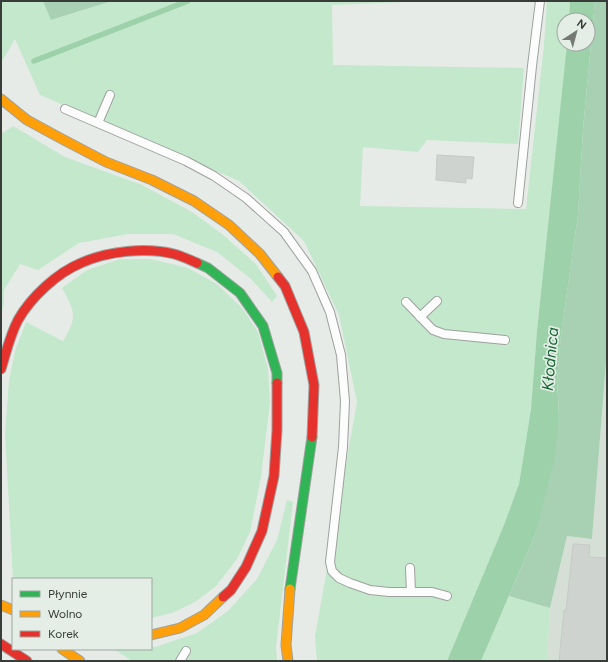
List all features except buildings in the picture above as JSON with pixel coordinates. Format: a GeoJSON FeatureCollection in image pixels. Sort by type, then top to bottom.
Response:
{"type":"FeatureCollection","features":[{"type":"Feature","properties":{"kind":"main road"},"geometry":{"type":"LineString","coordinates":[[1,99],[27,120],[62,139],[106,162],[152,180],[194,201],[229,225],[260,254],[285,286],[304,332],[314,385],[311,448],[290,590],[286,645],[288,661]]}},
{"type":"Feature","properties":{"kind":"main road"},"geometry":{"type":"LineString","coordinates":[[1,369],[18,320],[30,303],[43,289],[58,277],[80,263],[100,256],[140,250],[175,254],[208,268],[240,293],[263,326],[277,373],[277,430],[274,476],[262,531],[246,567],[231,590],[204,615],[180,628],[152,635]]}},
{"type":"Feature","properties":{"kind":"main road"},"geometry":{"type":"LineString","coordinates":[[1,605],[12,610]]}},
{"type":"Feature","properties":{"kind":"main road"},"geometry":{"type":"LineString","coordinates":[[1,610],[12,617]]}},
{"type":"Feature","properties":{"kind":"main road"},"geometry":{"type":"LineString","coordinates":[[1,644],[27,661]]}},
{"type":"Feature","properties":{"kind":"main road"},"geometry":{"type":"LineString","coordinates":[[64,650],[80,661]]}},
{"type":"Feature","properties":{"kind":"lane"},"geometry":{"type":"LineString","coordinates":[[518,203],[540,1]]}},
{"type":"Feature","properties":{"kind":"lane"},"geometry":{"type":"LineString","coordinates":[[98,124],[110,95]]}},
{"type":"Feature","properties":{"kind":"lane"},"geometry":{"type":"LineString","coordinates":[[65,109],[186,161],[214,176],[246,198],[284,232],[312,271],[330,312],[341,355],[345,401],[343,447],[330,562],[332,571],[339,578],[370,590],[388,592],[432,592],[447,596]]}},
{"type":"Feature","properties":{"kind":"lane"},"geometry":{"type":"LineString","coordinates":[[420,317],[437,301]]}},
{"type":"Feature","properties":{"kind":"lane"},"geometry":{"type":"LineString","coordinates":[[406,302],[433,330],[444,334],[505,340]]}},
{"type":"Feature","properties":{"kind":"lane"},"geometry":{"type":"LineString","coordinates":[[410,568],[411,592]]}},
{"type":"Feature","properties":{"kind":"lane"},"geometry":{"type":"LineString","coordinates":[[180,661],[186,651]]}},
{"type":"Feature","properties":{"kind":"shaded area"},"geometry":{"type":"Polygon","coordinates":[[[1,1],[43,1],[52,20],[112,1],[403,1],[332,5],[333,65],[524,68],[518,144],[427,140],[418,152],[363,147],[360,206],[526,209],[544,45],[547,1],[570,1],[569,12],[556,12],[556,52],[566,52],[565,70],[537,331],[531,409],[519,484],[504,525],[447,661],[317,661],[315,636],[357,402],[339,315],[304,241],[239,181],[40,95],[15,39],[1,63],[1,1]]]}},
{"type":"Feature","properties":{"kind":"shaded area"},"geometry":{"type":"Polygon","coordinates":[[[43,1],[112,1],[51,20],[43,1]]]}},
{"type":"Feature","properties":{"kind":"shaded area"},"geometry":{"type":"Polygon","coordinates":[[[595,1],[607,1],[607,350],[592,539],[567,536],[550,608],[509,596],[535,535],[559,417],[557,380],[561,335],[578,215],[583,129],[590,52],[596,52],[596,12],[594,12],[595,1]]]}},
{"type":"Feature","properties":{"kind":"shaded area"},"geometry":{"type":"Polygon","coordinates":[[[13,126],[65,157],[142,185],[192,212],[222,234],[256,264],[277,296],[272,302],[251,279],[217,252],[173,234],[128,234],[79,243],[38,270],[20,264],[4,290],[4,304],[1,313],[1,134],[13,126]]]}},
{"type":"Feature","properties":{"kind":"shaded area"},"geometry":{"type":"Polygon","coordinates":[[[120,259],[151,259],[188,268],[217,284],[243,309],[258,332],[268,369],[270,402],[261,477],[250,532],[237,559],[216,586],[195,602],[172,613],[152,618],[152,578],[13,578],[5,433],[9,381],[15,351],[26,322],[63,341],[71,326],[73,314],[70,303],[62,288],[87,270],[120,259]]]}},
{"type":"Feature","properties":{"kind":"shaded area"},"geometry":{"type":"Polygon","coordinates":[[[607,350],[607,661],[547,661],[550,608],[567,536],[592,539],[607,350]]]}},
{"type":"Feature","properties":{"kind":"shaded area"},"geometry":{"type":"Polygon","coordinates":[[[287,500],[293,502],[276,647],[277,661],[132,661],[116,650],[152,650],[152,647],[197,633],[228,611],[257,579],[277,540],[287,500]]]}},
{"type":"Feature","properties":{"kind":"shaded area"},"geometry":{"type":"Polygon","coordinates":[[[509,596],[550,608],[547,661],[481,661],[509,596]]]}},
{"type":"Feature","properties":{"kind":"water"},"geometry":{"type":"Polygon","coordinates":[[[570,1],[595,1],[594,12],[569,12],[570,1]]]}},
{"type":"Feature","properties":{"kind":"water","name":"Kłodnica"},"geometry":{"type":"Polygon","coordinates":[[[566,52],[590,52],[583,129],[578,215],[561,335],[557,380],[559,417],[554,461],[535,535],[481,661],[447,661],[504,525],[519,484],[531,409],[537,331],[566,52]]]}},
{"type":"Feature","properties":{"kind":"waterway"},"geometry":{"type":"LineString","coordinates":[[34,61],[188,1]]}},
{"type":"Feature","properties":{"kind":"traffic: fast"},"geometry":{"type":"LineString","coordinates":[[197,263],[208,268],[240,293],[263,326],[277,373],[277,383]]}},
{"type":"Feature","properties":{"kind":"traffic: fast"},"geometry":{"type":"LineString","coordinates":[[290,589],[312,437]]}},
{"type":"Feature","properties":{"kind":"traffic: slow"},"geometry":{"type":"LineString","coordinates":[[1,99],[27,120],[62,139],[106,162],[152,180],[194,201],[229,225],[260,254],[278,277]]}},
{"type":"Feature","properties":{"kind":"traffic: slow"},"geometry":{"type":"LineString","coordinates":[[288,661],[286,645],[290,589]]}},
{"type":"Feature","properties":{"kind":"traffic: slow"},"geometry":{"type":"LineString","coordinates":[[152,635],[180,628],[204,615],[223,597]]}},
{"type":"Feature","properties":{"kind":"traffic: slow"},"geometry":{"type":"LineString","coordinates":[[1,605],[12,610]]}},
{"type":"Feature","properties":{"kind":"traffic: slow"},"geometry":{"type":"LineString","coordinates":[[64,650],[80,661]]}},
{"type":"Feature","properties":{"kind":"traffic: jam"},"geometry":{"type":"LineString","coordinates":[[1,369],[8,344],[23,311],[37,294],[54,279],[72,267],[92,259],[127,251],[163,252],[174,254],[197,263]]}},
{"type":"Feature","properties":{"kind":"traffic: jam"},"geometry":{"type":"LineString","coordinates":[[278,277],[285,286],[304,332],[314,385],[312,437]]}},
{"type":"Feature","properties":{"kind":"traffic: jam"},"geometry":{"type":"LineString","coordinates":[[223,597],[231,590],[246,567],[262,531],[274,476],[277,430],[277,383]]}},
{"type":"Feature","properties":{"kind":"traffic: jam"},"geometry":{"type":"LineString","coordinates":[[1,644],[27,661]]}}]}
